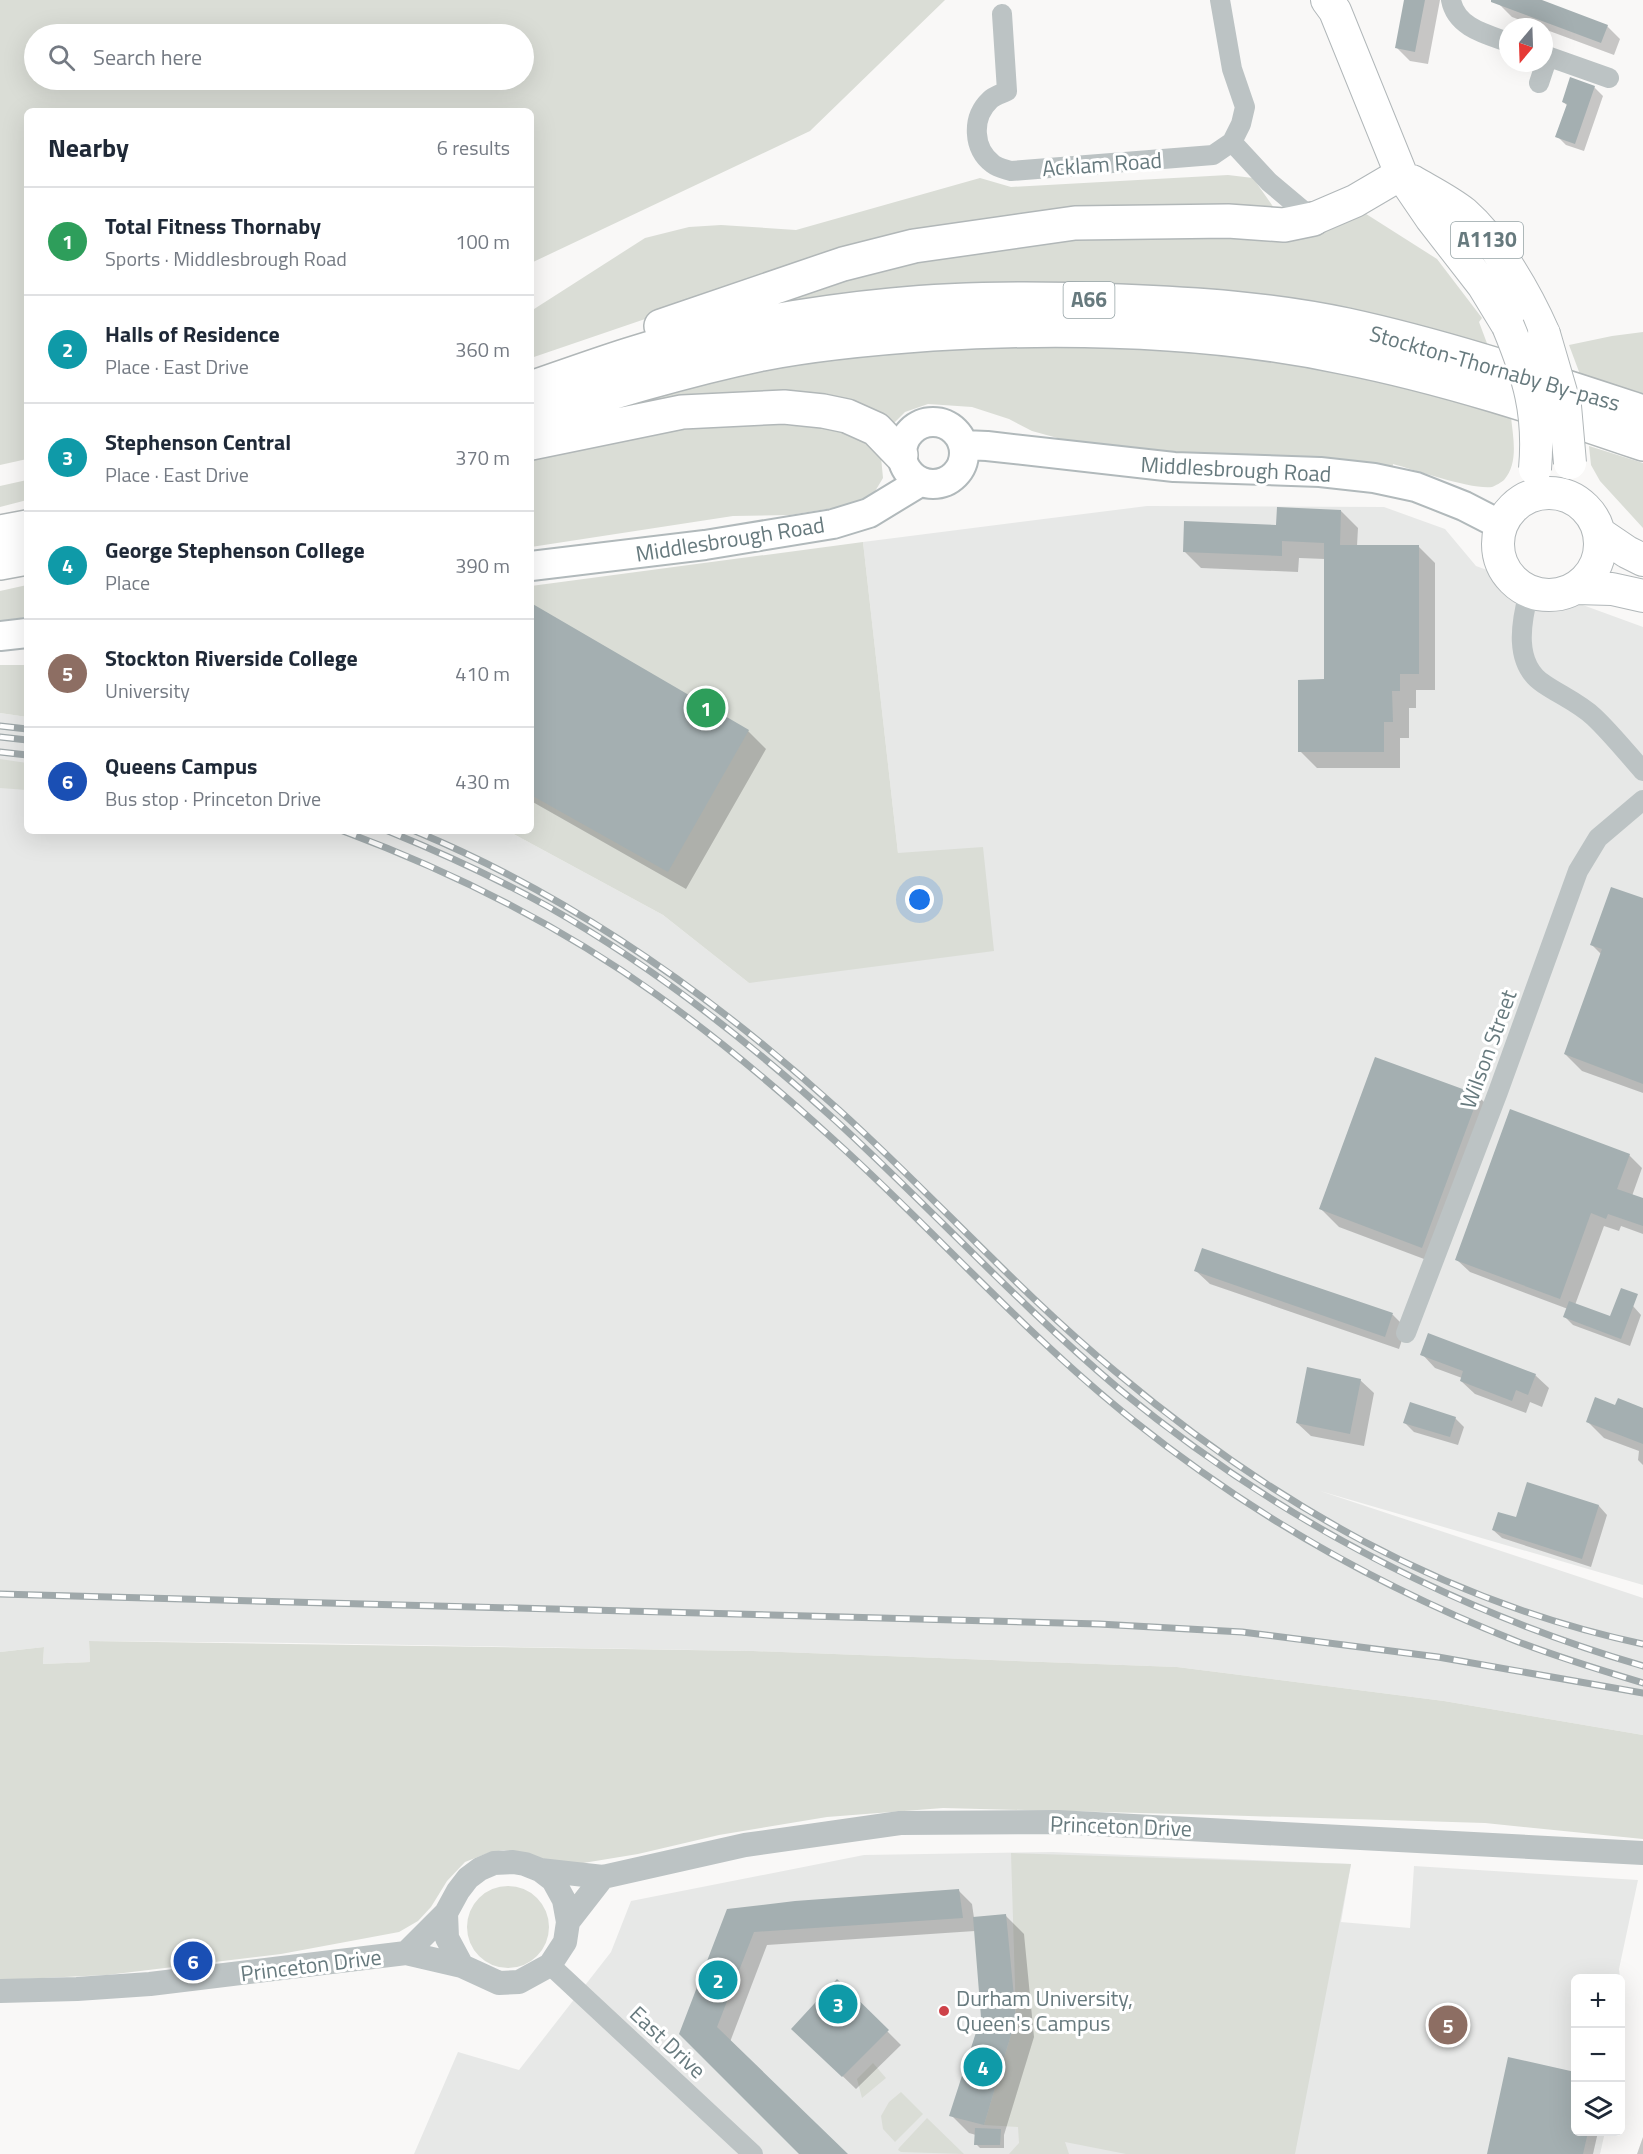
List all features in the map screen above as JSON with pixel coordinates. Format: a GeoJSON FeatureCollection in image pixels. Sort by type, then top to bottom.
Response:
{"type":"FeatureCollection","features":[{"type":"Feature","properties":{"kind":"highway"},"geometry":{"type":"LineString","coordinates":[[534,368],[843,264],[914,246],[1075,223],[1228,221],[1284,225],[1313,219]]}},
{"type":"Feature","properties":{"kind":"highway","name":"Stockton-Thornaby By-pass"},"geometry":{"type":"LineString","coordinates":[[534,387],[609,361],[698,336],[800,316],[894,304],[1077,299],[1249,309],[1345,325],[1444,348],[1643,412]]}},
{"type":"Feature","properties":{"kind":"highway","name":"Stockton-Thornaby By-pass"},"geometry":{"type":"LineString","coordinates":[[534,416],[664,377],[763,354],[860,339],[974,332],[1065,330],[1248,341],[1341,356],[1438,378],[1643,444]]}},
{"type":"Feature","properties":{"kind":"highway"},"geometry":{"type":"LineString","coordinates":[[534,442],[682,411],[784,407],[848,416],[876,429],[901,455]]}},
{"type":"Feature","properties":{"kind":"highway"},"geometry":{"type":"LineString","coordinates":[[0,532],[24,527]]}},
{"type":"Feature","properties":{"kind":"highway"},"geometry":{"type":"LineString","coordinates":[[0,563],[24,559]]}},
{"type":"Feature","properties":{"kind":"main road","name":"A1130"},"geometry":{"type":"LineString","coordinates":[[1328,0],[1335,11],[1401,174],[1431,218],[1483,285],[1508,326],[1525,366],[1533,401],[1537,441],[1535,470],[1520,501],[1501,525]]}},
{"type":"Feature","properties":{"kind":"main road","name":"A1130"},"geometry":{"type":"LineString","coordinates":[[1401,174],[1464,213],[1503,260],[1530,302],[1544,334],[1565,406],[1570,463],[1580,503],[1596,522],[1599,533],[1643,560]]}},
{"type":"Feature","properties":{"kind":"main road"},"geometry":{"type":"LineString","coordinates":[[1313,219],[1355,201],[1401,174]]}},
{"type":"Feature","properties":{"kind":"main road"},"geometry":{"type":"LineString","coordinates":[[920,482],[907,471],[901,455],[902,444],[914,428],[923,423],[943,423],[952,428],[963,445]]}},
{"type":"Feature","properties":{"kind":"main road","name":"Middlesbrough Road"},"geometry":{"type":"LineString","coordinates":[[534,566],[705,545],[833,524],[869,513],[920,482],[933,484],[951,479],[962,464],[963,445],[1174,467],[1320,472],[1374,478],[1416,487],[1464,506],[1501,525]]}},
{"type":"Feature","properties":{"kind":"main road"},"geometry":{"type":"LineString","coordinates":[[1520,501],[1550,492],[1566,495],[1580,503]]}},
{"type":"Feature","properties":{"kind":"main road"},"geometry":{"type":"LineString","coordinates":[[1501,525],[1497,541],[1499,556],[1505,571],[1515,583],[1529,592],[1545,596],[1561,594],[1576,588],[1588,578],[1597,564],[1600,549],[1599,533]]}},
{"type":"Feature","properties":{"kind":"main road"},"geometry":{"type":"LineString","coordinates":[[1576,588],[1612,589],[1643,596]]}},
{"type":"Feature","properties":{"kind":"main road"},"geometry":{"type":"LineString","coordinates":[[0,636],[24,633]]}},
{"type":"Feature","properties":{"kind":"street"},"geometry":{"type":"LineString","coordinates":[[1220,0],[1232,69],[1245,107],[1241,124],[1232,142],[1269,182],[1313,219]]}},
{"type":"Feature","properties":{"kind":"street"},"geometry":{"type":"LineString","coordinates":[[1451,0],[1453,11],[1473,30],[1499,39]]}},
{"type":"Feature","properties":{"kind":"street","name":"Acklam Road"},"geometry":{"type":"LineString","coordinates":[[1002,14],[1007,92],[991,98],[982,109],[976,139],[983,154],[994,166],[1011,171],[1196,157],[1213,155],[1232,142]]}},
{"type":"Feature","properties":{"kind":"street"},"geometry":{"type":"LineString","coordinates":[[1553,58],[1609,78]]}},
{"type":"Feature","properties":{"kind":"street"},"geometry":{"type":"LineString","coordinates":[[1539,83],[1542,72]]}},
{"type":"Feature","properties":{"kind":"street"},"geometry":{"type":"LineString","coordinates":[[1529,592],[1522,617],[1522,651],[1530,673],[1593,716],[1643,771]]}},
{"type":"Feature","properties":{"kind":"street","name":"Wilson Street"},"geometry":{"type":"LineString","coordinates":[[1406,1334],[1498,1092],[1578,871],[1598,838],[1643,800]]}},
{"type":"Feature","properties":{"kind":"street","name":"Princeton Drive"},"geometry":{"type":"LineString","coordinates":[[540,1870],[603,1877],[745,1845],[900,1823],[1057,1822],[1643,1853]]}},
{"type":"Feature","properties":{"kind":"street"},"geometry":{"type":"LineString","coordinates":[[513,1862],[540,1870],[553,1880],[564,1900],[568,1922],[564,1942],[550,1965],[519,1982],[499,1983],[462,1966],[447,1938],[446,1913],[468,1878],[494,1863],[513,1862]]}},
{"type":"Feature","properties":{"kind":"street"},"geometry":{"type":"LineString","coordinates":[[568,1922],[603,1877]]}},
{"type":"Feature","properties":{"kind":"street","name":"Princeton Drive"},"geometry":{"type":"LineString","coordinates":[[406,1953],[446,1913]]}},
{"type":"Feature","properties":{"kind":"street","name":"Princeton Drive"},"geometry":{"type":"LineString","coordinates":[[0,1991],[150,1984],[406,1953],[462,1966]]}},
{"type":"Feature","properties":{"kind":"street","name":"East Drive"},"geometry":{"type":"LineString","coordinates":[[550,1965],[753,2154]]}},
{"type":"Feature","properties":{"kind":"shaded area"},"geometry":{"type":"Polygon","coordinates":[[[0,0],[945,0],[810,131],[534,262],[534,108],[24,108],[24,460],[0,465],[0,0]]]}},
{"type":"Feature","properties":{"kind":"shaded area"},"geometry":{"type":"Polygon","coordinates":[[[1228,175],[1253,178],[1279,215],[1137,211],[651,317],[534,357],[534,309],[645,238],[689,227],[721,225],[796,230],[980,178],[1011,187],[1228,175]]]}},
{"type":"Feature","properties":{"kind":"shaded area"},"geometry":{"type":"Polygon","coordinates":[[[1363,212],[1437,259],[1482,318],[1479,322],[1488,346],[761,304],[887,268],[1039,240],[1363,212]]]}},
{"type":"Feature","properties":{"kind":"shaded area"},"geometry":{"type":"Polygon","coordinates":[[[1643,332],[1643,398],[1581,377],[1569,345],[1643,332]]]}},
{"type":"Feature","properties":{"kind":"shaded area"},"geometry":{"type":"Polygon","coordinates":[[[1004,341],[1236,352],[1378,379],[1511,417],[1514,441],[1512,466],[1503,481],[1492,487],[1483,487],[1458,483],[1393,464],[1392,473],[1225,462],[1072,442],[1032,431],[1009,419],[972,407],[928,404],[905,412],[890,427],[621,413],[620,404],[763,366],[1004,341]]]}},
{"type":"Feature","properties":{"kind":"shaded area"},"geometry":{"type":"Polygon","coordinates":[[[747,422],[847,430],[859,434],[881,457],[883,478],[874,493],[857,504],[790,515],[733,516],[534,547],[534,457],[615,438],[747,422]]]}},
{"type":"Feature","properties":{"kind":"shaded area"},"geometry":{"type":"Polygon","coordinates":[[[1589,446],[1643,463],[1643,528],[1600,481],[1591,465],[1589,446]]]}},
{"type":"Feature","properties":{"kind":"shaded area"},"geometry":{"type":"Polygon","coordinates":[[[24,481],[24,501],[0,507],[0,486],[24,481]]]}},
{"type":"Feature","properties":{"kind":"shaded area"},"geometry":{"type":"Polygon","coordinates":[[[1147,506],[1384,507],[1445,529],[1476,566],[1643,627],[1643,1585],[1320,1491],[1643,1598],[1643,1735],[1444,1701],[1177,1667],[753,1651],[296,1643],[89,1641],[90,1662],[43,1664],[44,1647],[0,1652],[0,713],[24,717],[24,834],[514,834],[663,915],[749,983],[898,853],[863,542],[1147,506]]]}},
{"type":"Feature","properties":{"kind":"shaded area"},"geometry":{"type":"Polygon","coordinates":[[[863,542],[898,853],[983,847],[994,951],[749,983],[663,915],[514,834],[534,834],[534,586],[863,542]]]}},
{"type":"Feature","properties":{"kind":"shaded area"},"geometry":{"type":"Polygon","coordinates":[[[24,586],[24,617],[0,621],[0,591],[24,586]]]}},
{"type":"Feature","properties":{"kind":"shaded area"},"geometry":{"type":"Polygon","coordinates":[[[0,665],[24,665],[24,717],[0,713],[0,665]]]}},
{"type":"Feature","properties":{"kind":"shaded area"},"geometry":{"type":"Polygon","coordinates":[[[0,759],[24,763],[24,790],[0,788],[0,759]]]}},
{"type":"Feature","properties":{"kind":"shaded area"},"geometry":{"type":"Polygon","coordinates":[[[89,1641],[753,1651],[1177,1667],[1444,1701],[1643,1735],[1643,1839],[1485,1823],[1217,1815],[943,1808],[827,1817],[719,1835],[638,1854],[571,1865],[504,1850],[488,1853],[465,1862],[447,1881],[431,1907],[418,1921],[399,1932],[281,1954],[107,1975],[0,1980],[0,1652],[44,1647],[43,1664],[90,1662],[89,1641]]]}},
{"type":"Feature","properties":{"kind":"shaded area","name":"Durham University, Queen's Campus"},"geometry":{"type":"Polygon","coordinates":[[[1053,1852],[1351,1864],[1341,1922],[1410,1928],[1414,1866],[1638,1880],[1620,1974],[1571,1974],[1571,2136],[1604,2136],[1600,2154],[414,2154],[458,2052],[519,2070],[611,1952],[631,1901],[864,1855],[1053,1852]]]}},
{"type":"Feature","properties":{"kind":"shaded area"},"geometry":{"type":"Polygon","coordinates":[[[1011,1853],[1351,1864],[1295,2154],[1126,2154],[1065,2142],[1069,2154],[1009,2154],[1019,2143],[1018,2127],[984,2125],[1016,2018],[1011,1853]]]}},
{"type":"Feature","properties":{"kind":"shaded area"},"geometry":{"type":"Polygon","coordinates":[[[508,1886],[524,1889],[537,1898],[546,1911],[549,1927],[546,1943],[537,1956],[524,1965],[508,1968],[492,1965],[479,1956],[470,1943],[467,1927],[470,1911],[479,1898],[492,1889],[508,1886]]]}},
{"type":"Feature","properties":{"kind":"shaded area"},"geometry":{"type":"Polygon","coordinates":[[[873,2063],[886,2078],[862,2098],[857,2079],[873,2063]]]}},
{"type":"Feature","properties":{"kind":"shaded area"},"geometry":{"type":"Polygon","coordinates":[[[901,2092],[923,2114],[895,2142],[883,2129],[881,2116],[889,2102],[901,2092]]]}},
{"type":"Feature","properties":{"kind":"shaded area"},"geometry":{"type":"Polygon","coordinates":[[[927,2118],[964,2154],[901,2152],[898,2150],[927,2118]]]}},
{"type":"Feature","properties":{"kind":"building"},"geometry":{"type":"Polygon","coordinates":[[[1404,0],[1425,0],[1415,52],[1395,48],[1404,0]]]}},
{"type":"Feature","properties":{"kind":"building"},"geometry":{"type":"Polygon","coordinates":[[[1491,0],[1542,0],[1608,25],[1601,43],[1553,25],[1553,18],[1534,18],[1491,2],[1491,0]]]}},
{"type":"Feature","properties":{"kind":"building"},"geometry":{"type":"Polygon","coordinates":[[[1570,77],[1595,86],[1575,144],[1555,137],[1567,104],[1562,102],[1570,77]]]}},
{"type":"Feature","properties":{"kind":"building"},"geometry":{"type":"Polygon","coordinates":[[[1277,507],[1341,510],[1340,545],[1419,545],[1419,674],[1400,674],[1400,691],[1392,691],[1393,722],[1384,722],[1384,752],[1298,752],[1298,680],[1324,679],[1324,543],[1282,541],[1282,556],[1183,552],[1184,521],[1276,525],[1277,507]]]}},
{"type":"Feature","properties":{"kind":"building"},"geometry":{"type":"Polygon","coordinates":[[[534,605],[749,730],[668,872],[534,797],[534,605]]]}},
{"type":"Feature","properties":{"kind":"building"},"geometry":{"type":"Polygon","coordinates":[[[1611,887],[1643,898],[1643,1084],[1564,1054],[1602,949],[1590,945],[1611,887]]]}},
{"type":"Feature","properties":{"kind":"building"},"geometry":{"type":"Polygon","coordinates":[[[1375,1057],[1479,1095],[1422,1248],[1319,1209],[1375,1057]]]}},
{"type":"Feature","properties":{"kind":"building"},"geometry":{"type":"Polygon","coordinates":[[[1510,1109],[1630,1154],[1617,1189],[1643,1198],[1643,1226],[1608,1214],[1606,1219],[1591,1213],[1560,1299],[1455,1260],[1510,1109]]]}},
{"type":"Feature","properties":{"kind":"building"},"geometry":{"type":"Polygon","coordinates":[[[1202,1248],[1393,1313],[1385,1337],[1194,1271],[1202,1248]]]}},
{"type":"Feature","properties":{"kind":"building"},"geometry":{"type":"Polygon","coordinates":[[[1621,1288],[1638,1294],[1621,1339],[1563,1317],[1569,1301],[1610,1316],[1621,1288]]]}},
{"type":"Feature","properties":{"kind":"building"},"geometry":{"type":"Polygon","coordinates":[[[1428,1333],[1536,1374],[1528,1395],[1516,1390],[1512,1401],[1460,1381],[1463,1371],[1420,1355],[1428,1333]]]}},
{"type":"Feature","properties":{"kind":"building"},"geometry":{"type":"Polygon","coordinates":[[[1307,1367],[1361,1379],[1350,1434],[1296,1423],[1307,1367]]]}},
{"type":"Feature","properties":{"kind":"building"},"geometry":{"type":"Polygon","coordinates":[[[1595,1397],[1615,1405],[1618,1398],[1643,1408],[1643,1444],[1586,1422],[1595,1397]]]}},
{"type":"Feature","properties":{"kind":"building"},"geometry":{"type":"Polygon","coordinates":[[[1410,1402],[1456,1417],[1450,1437],[1403,1423],[1410,1402]]]}},
{"type":"Feature","properties":{"kind":"building"},"geometry":{"type":"Polygon","coordinates":[[[1527,1482],[1599,1505],[1582,1559],[1492,1530],[1498,1512],[1516,1517],[1527,1482]]]}},
{"type":"Feature","properties":{"kind":"building"},"geometry":{"type":"Polygon","coordinates":[[[959,1889],[963,1918],[754,1932],[717,2027],[848,2154],[799,2154],[679,2034],[727,1909],[795,1901],[959,1889]]]}},
{"type":"Feature","properties":{"kind":"building"},"geometry":{"type":"Polygon","coordinates":[[[1006,1914],[1016,2018],[984,2125],[949,2116],[981,2017],[973,1917],[1006,1914]]]}},
{"type":"Feature","properties":{"kind":"building"},"geometry":{"type":"Polygon","coordinates":[[[837,1979],[889,2030],[842,2077],[791,2029],[837,1979]]]}},
{"type":"Feature","properties":{"kind":"building"},"geometry":{"type":"Polygon","coordinates":[[[1508,2057],[1571,2071],[1571,2136],[1587,2136],[1583,2154],[1487,2154],[1508,2057]]]}},
{"type":"Feature","properties":{"kind":"building"},"geometry":{"type":"Polygon","coordinates":[[[975,2128],[1001,2129],[1000,2145],[974,2145],[975,2128]]]}},
{"type":"Feature","properties":{"kind":"railway"},"geometry":{"type":"LineString","coordinates":[[0,726],[24,729]]}},
{"type":"Feature","properties":{"kind":"railway"},"geometry":{"type":"LineString","coordinates":[[0,737],[24,740]]}},
{"type":"Feature","properties":{"kind":"railway"},"geometry":{"type":"LineString","coordinates":[[0,752],[24,755]]}},
{"type":"Feature","properties":{"kind":"railway"},"geometry":{"type":"LineString","coordinates":[[351,834],[425,864],[505,902],[583,946],[703,1029],[834,1140],[1019,1319],[1094,1388],[1134,1421],[1223,1486],[1316,1545],[1415,1597],[1531,1647],[1643,1683]]}},
{"type":"Feature","properties":{"kind":"railway"},"geometry":{"type":"LineString","coordinates":[[395,834],[469,866],[547,906],[624,953],[697,1005],[768,1061],[835,1120],[1082,1357],[1179,1436],[1240,1479],[1367,1554],[1433,1587],[1501,1617],[1643,1666]]}},
{"type":"Feature","properties":{"kind":"railway"},"geometry":{"type":"LineString","coordinates":[[422,834],[530,886],[585,918],[639,952],[742,1027],[874,1142],[1010,1276],[1080,1341],[1175,1419],[1236,1463],[1298,1504],[1363,1541],[1430,1574],[1498,1602],[1570,1626],[1643,1644]]}},
{"type":"Feature","properties":{"kind":"railway"},"geometry":{"type":"LineString","coordinates":[[0,1594],[1099,1624],[1242,1632],[1438,1657],[1643,1693]]}},
{"type":"Feature","properties":{"kind":"place","name":"Total Fitness Thornaby"},"geometry":{"type":"Point","coordinates":[706,708]}},
{"type":"Feature","properties":{"kind":"place","name":"Queens Campus"},"geometry":{"type":"Point","coordinates":[193,1961]}},
{"type":"Feature","properties":{"kind":"place","name":"Halls of Residence"},"geometry":{"type":"Point","coordinates":[718,1980]}},
{"type":"Feature","properties":{"kind":"place","name":"Stephenson Central"},"geometry":{"type":"Point","coordinates":[838,2004]}},
{"type":"Feature","properties":{"kind":"place","name":"Durham University, Queen's Campus"},"geometry":{"type":"Point","coordinates":[944,2011]}},
{"type":"Feature","properties":{"kind":"place","name":"Stockton Riverside College"},"geometry":{"type":"Point","coordinates":[1448,2025]}},
{"type":"Feature","properties":{"kind":"place","name":"George Stephenson College"},"geometry":{"type":"Point","coordinates":[983,2067]}}]}
